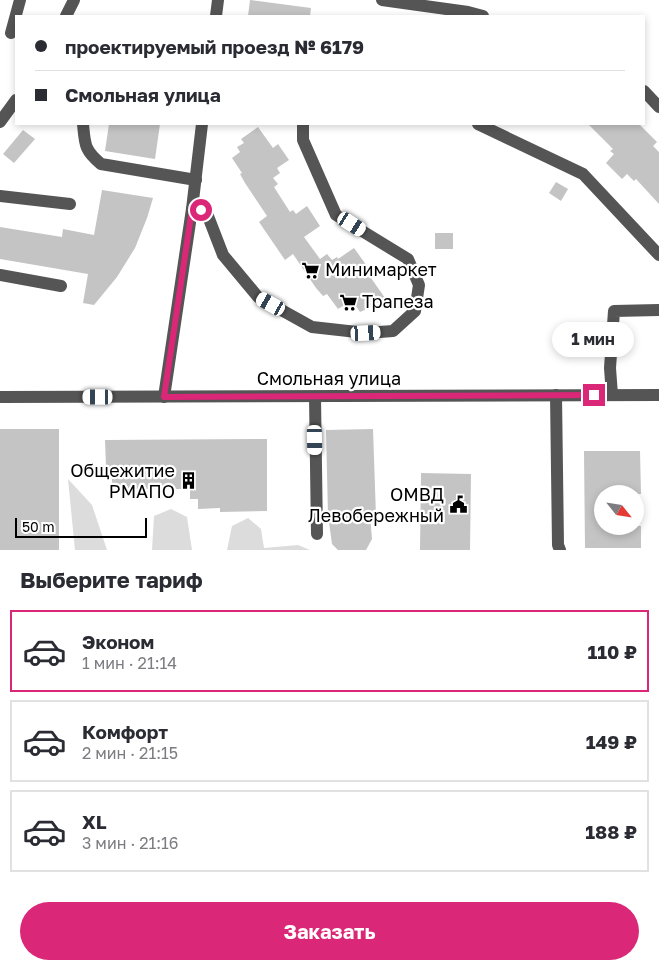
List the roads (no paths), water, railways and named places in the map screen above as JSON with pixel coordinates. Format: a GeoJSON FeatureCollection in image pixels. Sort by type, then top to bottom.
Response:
{"type":"FeatureCollection","features":[{"type":"Feature","properties":{"kind":"street"},"geometry":{"type":"LineString","coordinates":[[16,15],[20,0]]}},
{"type":"Feature","properties":{"kind":"street"},"geometry":{"type":"LineString","coordinates":[[66,15],[74,0]]}},
{"type":"Feature","properties":{"kind":"street"},"geometry":{"type":"LineString","coordinates":[[216,15],[218,0]]}},
{"type":"Feature","properties":{"kind":"street"},"geometry":{"type":"LineString","coordinates":[[382,0],[479,15]]}},
{"type":"Feature","properties":{"kind":"street"},"geometry":{"type":"LineString","coordinates":[[12,33],[15,21]]}},
{"type":"Feature","properties":{"kind":"street"},"geometry":{"type":"LineString","coordinates":[[645,92],[659,107]]}},
{"type":"Feature","properties":{"kind":"street"},"geometry":{"type":"LineString","coordinates":[[1,121],[15,101]]}},
{"type":"Feature","properties":{"kind":"street"},"geometry":{"type":"LineString","coordinates":[[82,125],[85,147],[91,156],[101,164],[196,180]]}},
{"type":"Feature","properties":{"kind":"street"},"geometry":{"type":"LineString","coordinates":[[164,397],[192,209],[202,125]]}},
{"type":"Feature","properties":{"kind":"street"},"geometry":{"type":"LineString","coordinates":[[192,209],[206,211],[223,255],[258,297],[312,327],[366,333],[393,331],[415,311],[419,285],[408,259],[336,215],[303,140],[303,125]]}},
{"type":"Feature","properties":{"kind":"street"},"geometry":{"type":"LineString","coordinates":[[480,125],[583,174],[659,255]]}},
{"type":"Feature","properties":{"kind":"street"},"geometry":{"type":"LineString","coordinates":[[0,196],[70,204]]}},
{"type":"Feature","properties":{"kind":"street"},"geometry":{"type":"LineString","coordinates":[[0,275],[62,286]]}},
{"type":"Feature","properties":{"kind":"street"},"geometry":{"type":"LineString","coordinates":[[612,395],[610,368],[614,311],[659,310]]}},
{"type":"Feature","properties":{"kind":"street"},"geometry":{"type":"LineString","coordinates":[[556,395],[558,545],[560,550]]}},
{"type":"Feature","properties":{"kind":"street","name":"Смольная улица"},"geometry":{"type":"LineString","coordinates":[[0,397],[659,395]]}},
{"type":"Feature","properties":{"kind":"street"},"geometry":{"type":"LineString","coordinates":[[315,397],[317,534]]}},
{"type":"Feature","properties":{"kind":"place","name":"Минимаркет"},"geometry":{"type":"Point","coordinates":[311,270]}},
{"type":"Feature","properties":{"kind":"place","name":"Трапеза"},"geometry":{"type":"Point","coordinates":[348,302]}},
{"type":"Feature","properties":{"kind":"place","name":"Общежитие РМАПО"},"geometry":{"type":"Point","coordinates":[189,481]}},
{"type":"Feature","properties":{"kind":"place","name":"ОМВД Левобережный"},"geometry":{"type":"Point","coordinates":[458,505]}}]}
